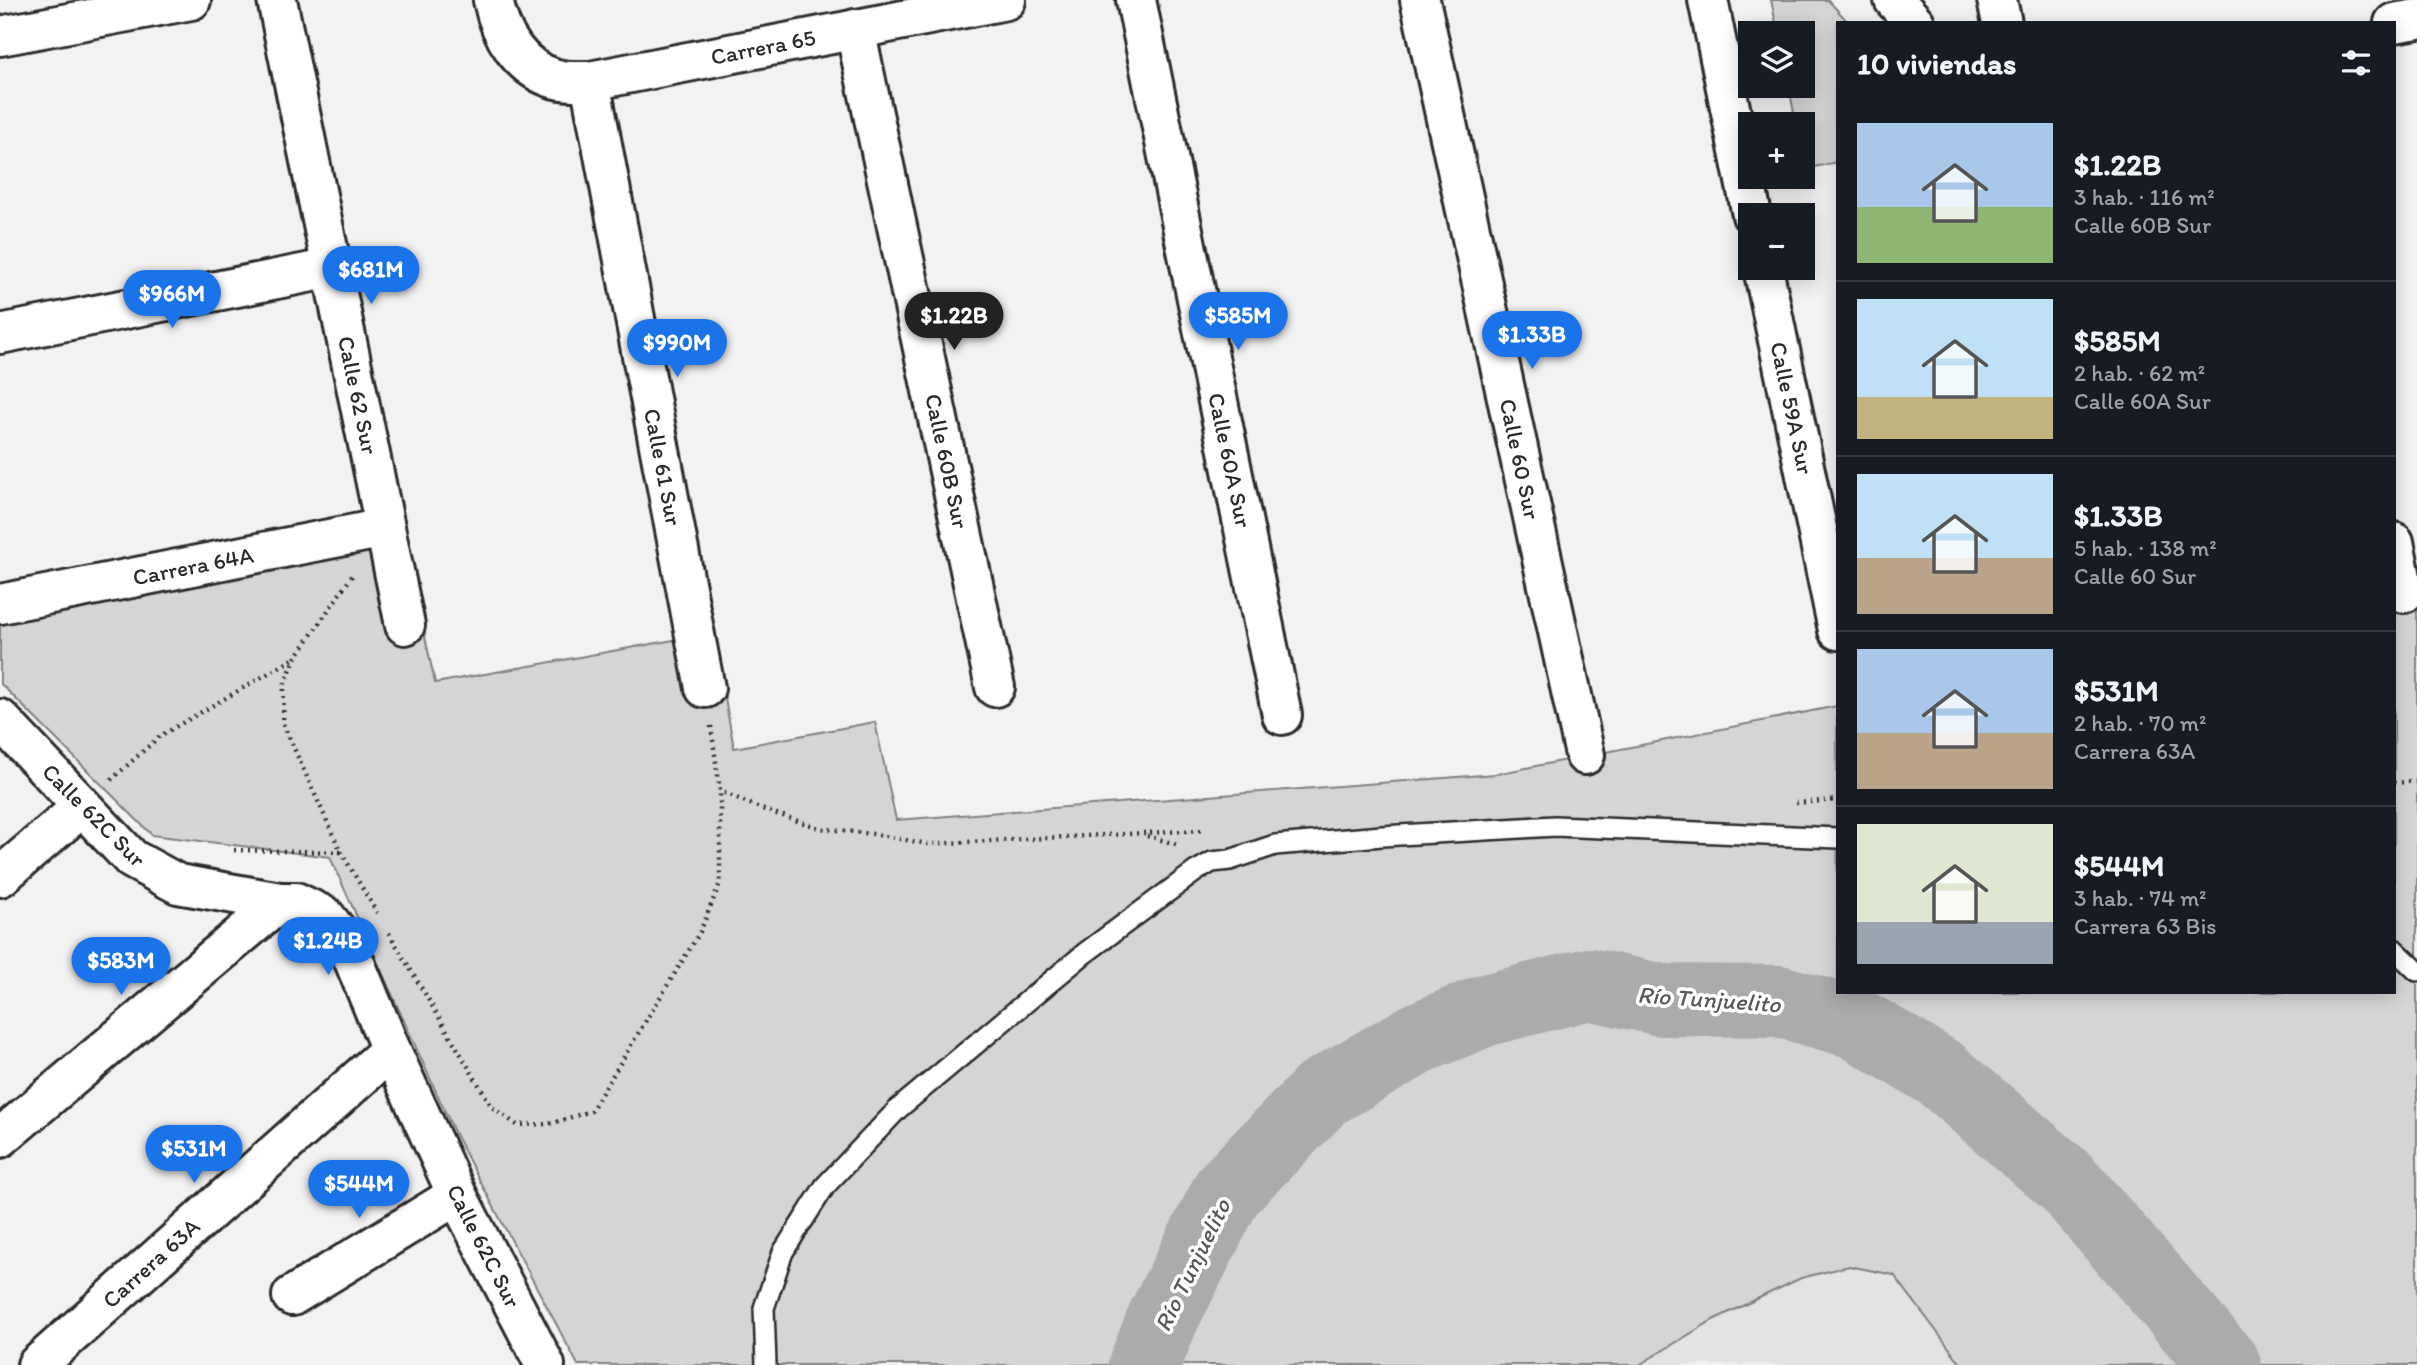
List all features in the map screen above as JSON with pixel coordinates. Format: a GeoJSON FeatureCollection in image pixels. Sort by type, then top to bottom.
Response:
{"type":"FeatureCollection","features":[{"type":"Feature","properties":{"kind":"street"},"geometry":{"type":"LineString","coordinates":[[0,36],[191,0]]}},
{"type":"Feature","properties":{"kind":"street","name":"Calle 62 Sur"},"geometry":{"type":"LineString","coordinates":[[277,0],[405,625]]}},
{"type":"Feature","properties":{"kind":"street","name":"Carrera 65"},"geometry":{"type":"LineString","coordinates":[[493,0],[505,37],[523,62],[540,73],[558,79],[590,81],[1006,0]]}},
{"type":"Feature","properties":{"kind":"street","name":"Calle 60A Sur"},"geometry":{"type":"LineString","coordinates":[[1136,0],[1282,715]]}},
{"type":"Feature","properties":{"kind":"street","name":"Calle 60 Sur"},"geometry":{"type":"LineString","coordinates":[[1420,0],[1585,755]]}},
{"type":"Feature","properties":{"kind":"street"},"geometry":{"type":"LineString","coordinates":[[1708,0],[1750,203]]}},
{"type":"Feature","properties":{"kind":"street"},"geometry":{"type":"LineString","coordinates":[[1894,0],[1913,21]]}},
{"type":"Feature","properties":{"kind":"street"},"geometry":{"type":"LineString","coordinates":[[1997,0],[2002,21]]}},
{"type":"Feature","properties":{"kind":"street"},"geometry":{"type":"LineString","coordinates":[[2396,23],[2417,19]]}},
{"type":"Feature","properties":{"kind":"street","name":"Calle 60B Sur"},"geometry":{"type":"LineString","coordinates":[[855,29],[995,687]]}},
{"type":"Feature","properties":{"kind":"street","name":"Calle 61 Sur"},"geometry":{"type":"LineString","coordinates":[[590,81],[705,688]]}},
{"type":"Feature","properties":{"kind":"street"},"geometry":{"type":"LineString","coordinates":[[0,334],[332,268]]}},
{"type":"Feature","properties":{"kind":"street","name":"Calle 59A Sur"},"geometry":{"type":"LineString","coordinates":[[1765,280],[1836,620]]}},
{"type":"Feature","properties":{"kind":"street","name":"Carrera 64A"},"geometry":{"type":"LineString","coordinates":[[0,604],[385,528]]}},
{"type":"Feature","properties":{"kind":"street"},"geometry":{"type":"LineString","coordinates":[[2396,552],[2404,593]]}},
{"type":"Feature","properties":{"kind":"street","name":"Calle 62C Sur"},"geometry":{"type":"LineString","coordinates":[[0,719],[132,859],[178,884],[281,902],[296,902],[325,916],[346,944],[457,1195],[545,1365]]}},
{"type":"Feature","properties":{"kind":"street"},"geometry":{"type":"LineString","coordinates":[[0,877],[82,807]]}},
{"type":"Feature","properties":{"kind":"street"},"geometry":{"type":"LineString","coordinates":[[0,1138],[281,902]]}},
{"type":"Feature","properties":{"kind":"street","name":"Carrera 63A"},"geometry":{"type":"LineString","coordinates":[[37,1365],[391,1049]]}},
{"type":"Feature","properties":{"kind":"street"},"geometry":{"type":"LineString","coordinates":[[292,1296],[457,1195]]}},
{"type":"Feature","properties":{"kind":"lane"},"geometry":{"type":"LineString","coordinates":[[766,1365],[764,1308],[783,1251],[825,1186],[898,1110],[1065,970],[1185,879],[1212,862],[1230,860],[1275,845],[1382,835],[1555,827],[1836,838]]}},
{"type":"Feature","properties":{"kind":"lane"},"geometry":{"type":"LineString","coordinates":[[2396,951],[2417,971]]}},
{"type":"Feature","properties":{"kind":"path"},"geometry":{"type":"LineString","coordinates":[[385,528],[296,657],[284,685],[283,724],[341,852],[492,1107],[517,1125],[550,1124],[591,1111],[700,932],[720,883],[720,791],[705,688]]}},
{"type":"Feature","properties":{"kind":"path"},"geometry":{"type":"LineString","coordinates":[[82,807],[160,736],[296,657]]}},
{"type":"Feature","properties":{"kind":"path"},"geometry":{"type":"LineString","coordinates":[[2396,783],[2416,782]]}},
{"type":"Feature","properties":{"kind":"path"},"geometry":{"type":"LineString","coordinates":[[720,791],[762,809],[820,828],[928,844],[1209,830]]}},
{"type":"Feature","properties":{"kind":"path"},"geometry":{"type":"LineString","coordinates":[[1783,804],[1836,800]]}},
{"type":"Feature","properties":{"kind":"path"},"geometry":{"type":"LineString","coordinates":[[232,850],[341,852]]}},
{"type":"Feature","properties":{"kind":"shaded area"},"geometry":{"type":"Polygon","coordinates":[[[1771,0],[1828,0],[1847,21],[1836,21],[1836,162],[1815,167],[1815,112],[1794,112],[1791,98],[1815,98],[1815,21],[1775,21],[1771,0]]]}},
{"type":"Feature","properties":{"kind":"shaded area"},"geometry":{"type":"Polygon","coordinates":[[[403,534],[435,683],[713,633],[734,748],[875,722],[896,820],[1496,774],[1836,706],[1836,994],[2396,994],[2396,595],[2417,590],[2417,1365],[1962,1365],[1894,1275],[1849,1266],[1801,1278],[1713,1320],[1639,1365],[578,1365],[456,1136],[330,857],[152,835],[0,683],[0,616],[403,534]]]}},
{"type":"Feature","properties":{"kind":"shaded area"},"geometry":{"type":"Polygon","coordinates":[[[1849,1266],[1894,1275],[1962,1365],[1639,1365],[1713,1320],[1801,1278],[1849,1266]]]}},
{"type":"Feature","properties":{"kind":"waterway","name":"Río Tunjuelito"},"geometry":{"type":"LineString","coordinates":[[1144,1365],[1164,1316],[1228,1190],[1323,1093],[1421,1037],[1486,1010],[1589,984],[1662,1000],[1779,1001],[1855,1023],[1940,1073],[2067,1182],[2225,1365]]}}]}
